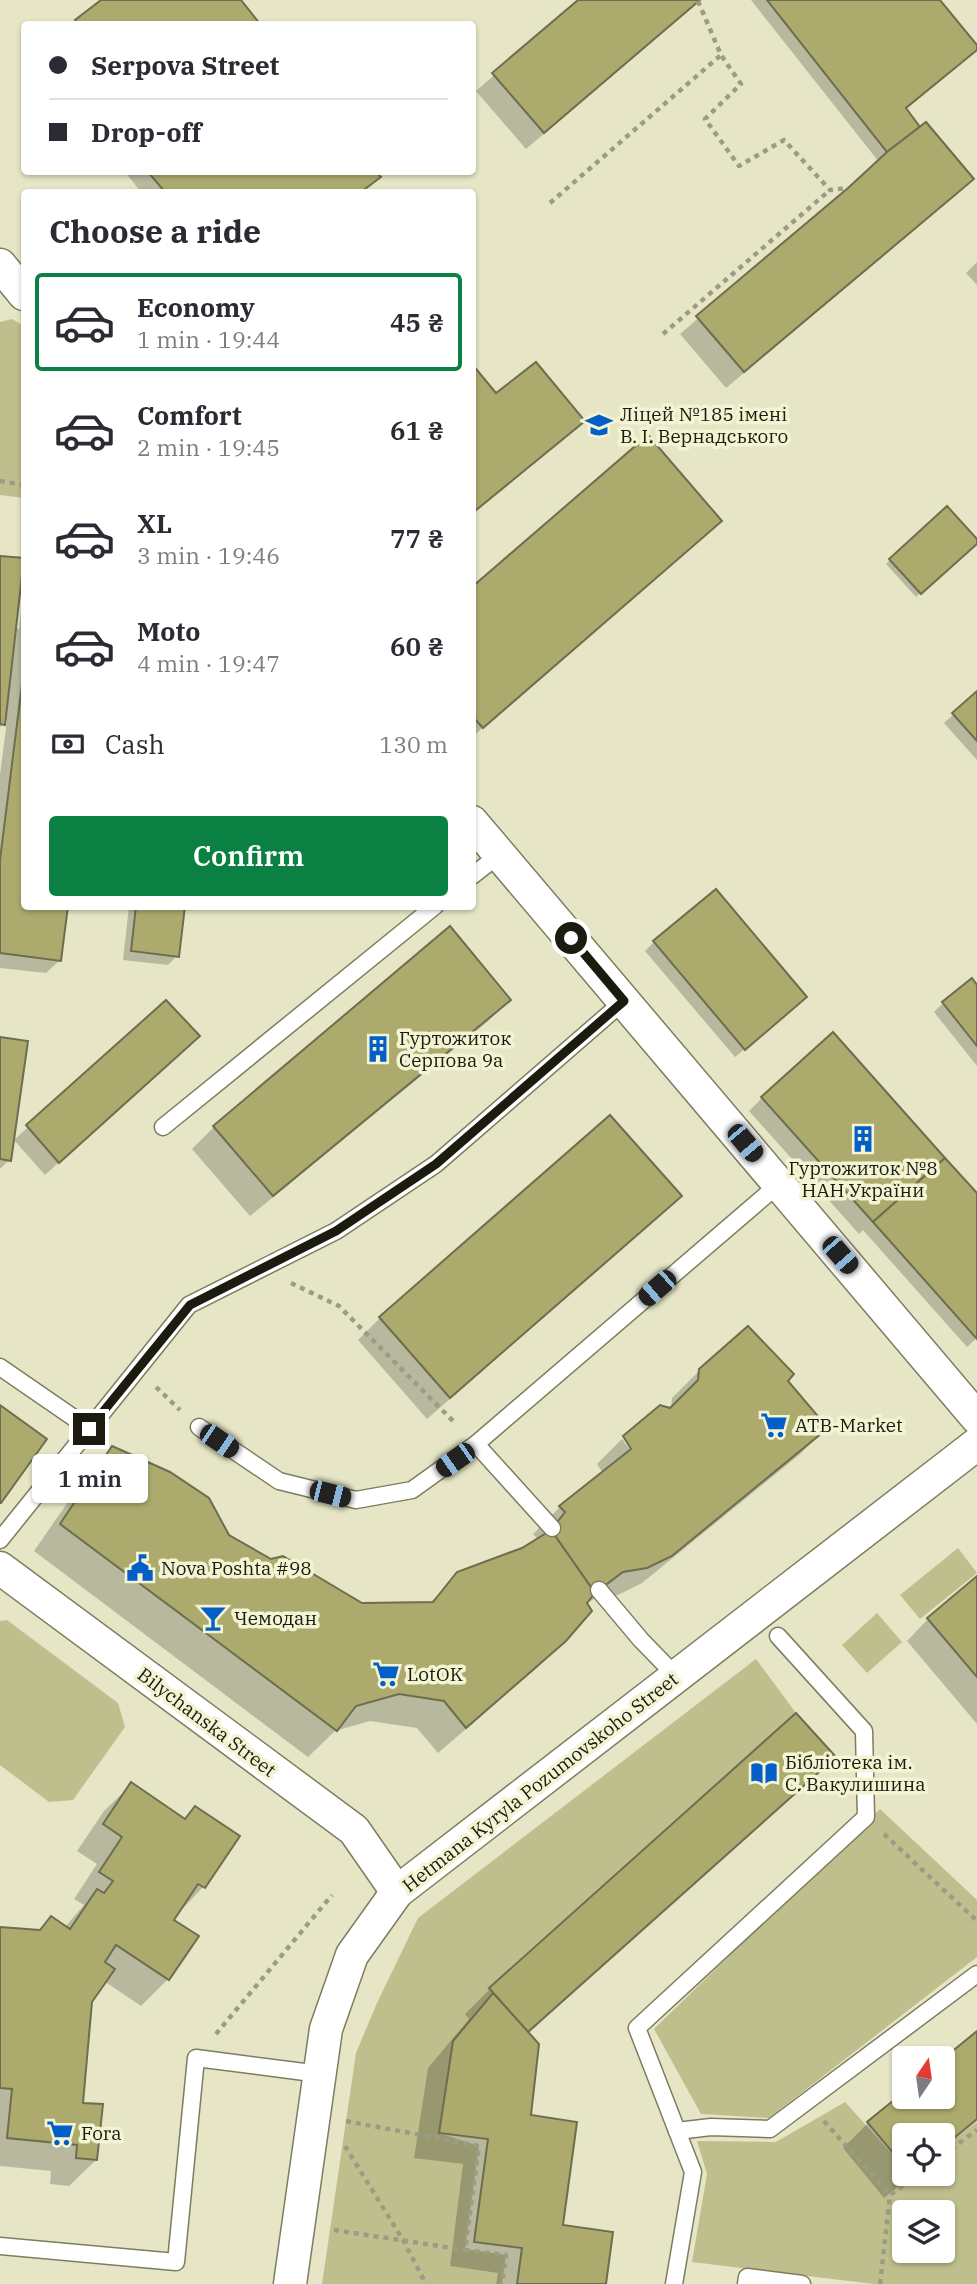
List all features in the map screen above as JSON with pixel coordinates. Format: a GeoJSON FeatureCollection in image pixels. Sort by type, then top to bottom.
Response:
{"type":"FeatureCollection","features":[{"type":"Feature","properties":{"kind":"street"},"geometry":{"type":"LineString","coordinates":[[0,265],[21,290]]}},
{"type":"Feature","properties":{"kind":"street"},"geometry":{"type":"LineString","coordinates":[[476,827],[977,1418]]}},
{"type":"Feature","properties":{"kind":"street","name":"Hetmana Kyryla Pozumovskoho Street"},"geometry":{"type":"LineString","coordinates":[[290,2284],[326,2029],[352,1955],[397,1892],[977,1444]]}},
{"type":"Feature","properties":{"kind":"street","name":"Bilychanska Street"},"geometry":{"type":"LineString","coordinates":[[0,1568],[354,1830],[397,1892]]}},
{"type":"Feature","properties":{"kind":"lane"},"geometry":{"type":"LineString","coordinates":[[476,873],[500,854]]}},
{"type":"Feature","properties":{"kind":"lane"},"geometry":{"type":"LineString","coordinates":[[163,1128],[430,910]]}},
{"type":"Feature","properties":{"kind":"lane"},"geometry":{"type":"LineString","coordinates":[[0,1540],[190,1305],[336,1231],[436,1164],[624,1001]]}},
{"type":"Feature","properties":{"kind":"lane"},"geometry":{"type":"LineString","coordinates":[[198,1427],[278,1481],[356,1500],[412,1490],[476,1444],[779,1184]]}},
{"type":"Feature","properties":{"kind":"lane"},"geometry":{"type":"LineString","coordinates":[[0,1367],[89,1429]]}},
{"type":"Feature","properties":{"kind":"lane"},"geometry":{"type":"LineString","coordinates":[[476,1444],[552,1528]]}},
{"type":"Feature","properties":{"kind":"lane"},"geometry":{"type":"LineString","coordinates":[[599,1590],[641,1640],[677,1676]]}},
{"type":"Feature","properties":{"kind":"lane"},"geometry":{"type":"LineString","coordinates":[[674,2284],[693,2172],[637,2028],[866,1817],[864,1731],[778,1636]]}},
{"type":"Feature","properties":{"kind":"lane"},"geometry":{"type":"LineString","coordinates":[[677,2131],[711,2127],[770,2129],[977,1974]]}},
{"type":"Feature","properties":{"kind":"lane"},"geometry":{"type":"LineString","coordinates":[[0,2246],[176,2262],[196,2058],[320,2074]]}},
{"type":"Feature","properties":{"kind":"lane"},"geometry":{"type":"LineString","coordinates":[[746,2284],[747,2277],[802,2284]]}},
{"type":"Feature","properties":{"kind":"path"},"geometry":{"type":"LineString","coordinates":[[698,1],[721,55],[741,84],[705,119],[738,166],[784,140],[830,190]]}},
{"type":"Feature","properties":{"kind":"path"},"geometry":{"type":"LineString","coordinates":[[550,203],[721,55]]}},
{"type":"Feature","properties":{"kind":"path"},"geometry":{"type":"LineString","coordinates":[[663,334],[830,190],[848,188]]}},
{"type":"Feature","properties":{"kind":"path"},"geometry":{"type":"LineString","coordinates":[[0,481],[21,484]]}},
{"type":"Feature","properties":{"kind":"path"},"geometry":{"type":"LineString","coordinates":[[262,1269],[339,1306],[476,1444]]}},
{"type":"Feature","properties":{"kind":"path"},"geometry":{"type":"LineString","coordinates":[[138,1369],[198,1427]]}},
{"type":"Feature","properties":{"kind":"path"},"geometry":{"type":"LineString","coordinates":[[866,1817],[977,1921]]}},
{"type":"Feature","properties":{"kind":"path"},"geometry":{"type":"LineString","coordinates":[[196,2058],[332,1895]]}},
{"type":"Feature","properties":{"kind":"path"},"geometry":{"type":"LineString","coordinates":[[807,2102],[890,2195]]}},
{"type":"Feature","properties":{"kind":"path"},"geometry":{"type":"LineString","coordinates":[[342,2120],[479,2146],[465,2250]]}},
{"type":"Feature","properties":{"kind":"path"},"geometry":{"type":"LineString","coordinates":[[955,2146],[977,2130]]}},
{"type":"Feature","properties":{"kind":"path"},"geometry":{"type":"LineString","coordinates":[[339,2137],[404,2240],[426,2284]]}},
{"type":"Feature","properties":{"kind":"path"},"geometry":{"type":"LineString","coordinates":[[880,2284],[890,2195],[902,2186]]}},
{"type":"Feature","properties":{"kind":"path"},"geometry":{"type":"LineString","coordinates":[[327,2228],[506,2255],[502,2284]]}},
{"type":"Feature","properties":{"kind":"green space"},"geometry":{"type":"Polygon","coordinates":[[[12,319],[21,324],[21,498],[0,495],[0,322],[12,319]]]}},
{"type":"Feature","properties":{"kind":"green space"},"geometry":{"type":"Polygon","coordinates":[[[958,1548],[977,1573],[920,1619],[900,1595],[958,1548]]]}},
{"type":"Feature","properties":{"kind":"green space"},"geometry":{"type":"Polygon","coordinates":[[[877,1613],[902,1642],[867,1673],[842,1645],[877,1613]]]}},
{"type":"Feature","properties":{"kind":"green space"},"geometry":{"type":"Polygon","coordinates":[[[7,1620],[118,1703],[125,1727],[73,1800],[49,1802],[0,1765],[0,1621],[7,1620]]]}},
{"type":"Feature","properties":{"kind":"green space"},"geometry":{"type":"Polygon","coordinates":[[[756,1659],[796,1713],[489,1988],[493,1993],[453,2041],[439,2133],[479,2146],[465,2249],[506,2255],[502,2284],[322,2284],[356,2053],[418,1918],[756,1659]]]}},
{"type":"Feature","properties":{"kind":"green space"},"geometry":{"type":"Polygon","coordinates":[[[880,1809],[977,1900],[977,1957],[769,2118],[701,2114],[654,2029],[880,1809]]]}},
{"type":"Feature","properties":{"kind":"green space"},"geometry":{"type":"Polygon","coordinates":[[[845,2102],[892,2154],[892,2186],[955,2186],[955,2139],[977,2122],[977,2284],[874,2284],[692,2262],[707,2174],[697,2141],[776,2142],[845,2102]]]}},
{"type":"Feature","properties":{"kind":"building"},"geometry":{"type":"Polygon","coordinates":[[[101,0],[241,0],[258,21],[76,21],[101,0]]]}},
{"type":"Feature","properties":{"kind":"building"},"geometry":{"type":"Polygon","coordinates":[[[578,0],[700,0],[544,133],[492,73],[578,0]]]}},
{"type":"Feature","properties":{"kind":"building"},"geometry":{"type":"Polygon","coordinates":[[[767,0],[940,0],[977,45],[977,50],[906,108],[920,127],[887,152],[767,0]]]}},
{"type":"Feature","properties":{"kind":"building"},"geometry":{"type":"Polygon","coordinates":[[[926,122],[974,179],[744,372],[696,316],[887,152],[926,122]]]}},
{"type":"Feature","properties":{"kind":"building"},"geometry":{"type":"Polygon","coordinates":[[[151,175],[381,177],[365,189],[162,189],[151,175]]]}},
{"type":"Feature","properties":{"kind":"building"},"geometry":{"type":"Polygon","coordinates":[[[536,362],[585,421],[476,510],[476,369],[496,393],[536,362]]]}},
{"type":"Feature","properties":{"kind":"building"},"geometry":{"type":"Polygon","coordinates":[[[648,435],[722,521],[483,728],[476,720],[476,584],[648,435]]]}},
{"type":"Feature","properties":{"kind":"building"},"geometry":{"type":"Polygon","coordinates":[[[947,506],[977,539],[977,544],[921,594],[889,559],[947,506]]]}},
{"type":"Feature","properties":{"kind":"building"},"geometry":{"type":"Polygon","coordinates":[[[0,556],[21,558],[21,584],[5,725],[0,724],[0,556]]]}},
{"type":"Feature","properties":{"kind":"building"},"geometry":{"type":"Polygon","coordinates":[[[977,691],[977,741],[952,713],[977,691]]]}},
{"type":"Feature","properties":{"kind":"building"},"geometry":{"type":"Polygon","coordinates":[[[21,692],[21,910],[67,910],[61,961],[0,953],[0,860],[21,692]]]}},
{"type":"Feature","properties":{"kind":"building"},"geometry":{"type":"Polygon","coordinates":[[[716,889],[807,997],[745,1050],[653,941],[716,889]]]}},
{"type":"Feature","properties":{"kind":"building"},"geometry":{"type":"Polygon","coordinates":[[[136,910],[185,910],[179,957],[131,951],[136,910]]]}},
{"type":"Feature","properties":{"kind":"building","name":"Гуртожиток Серпова 9а"},"geometry":{"type":"Polygon","coordinates":[[[450,926],[511,1000],[273,1196],[213,1126],[450,926]]]}},
{"type":"Feature","properties":{"kind":"building"},"geometry":{"type":"Polygon","coordinates":[[[972,978],[977,985],[977,1046],[942,1002],[972,978]]]}},
{"type":"Feature","properties":{"kind":"building"},"geometry":{"type":"Polygon","coordinates":[[[166,1000],[200,1036],[59,1163],[26,1125],[166,1000]]]}},
{"type":"Feature","properties":{"kind":"building","name":"Гуртожиток №8 НАН України"},"geometry":{"type":"Polygon","coordinates":[[[833,1032],[945,1158],[873,1222],[761,1097],[833,1032]]]}},
{"type":"Feature","properties":{"kind":"building"},"geometry":{"type":"Polygon","coordinates":[[[0,1037],[28,1041],[11,1161],[0,1159],[0,1037]]]}},
{"type":"Feature","properties":{"kind":"building"},"geometry":{"type":"Polygon","coordinates":[[[610,1115],[682,1196],[450,1398],[379,1317],[610,1115]]]}},
{"type":"Feature","properties":{"kind":"building","name":"Гуртожиток №8 НАН України"},"geometry":{"type":"Polygon","coordinates":[[[945,1158],[977,1193],[977,1339],[873,1222],[945,1158]]]}},
{"type":"Feature","properties":{"kind":"building"},"geometry":{"type":"Polygon","coordinates":[[[748,1326],[794,1374],[788,1381],[828,1428],[672,1556],[647,1568],[623,1572],[595,1593],[551,1530],[565,1512],[559,1506],[631,1449],[623,1436],[660,1405],[670,1408],[698,1380],[699,1369],[748,1326]]]}},
{"type":"Feature","properties":{"kind":"building"},"geometry":{"type":"Polygon","coordinates":[[[0,1405],[47,1439],[1,1503],[0,1503],[0,1405]]]}},
{"type":"Feature","properties":{"kind":"building"},"geometry":{"type":"Polygon","coordinates":[[[112,1446],[170,1472],[209,1498],[229,1535],[271,1559],[283,1556],[362,1603],[433,1602],[457,1572],[522,1548],[551,1530],[595,1593],[587,1603],[592,1611],[566,1641],[466,1728],[444,1701],[399,1694],[356,1706],[337,1731],[60,1524],[112,1446]]]}},
{"type":"Feature","properties":{"kind":"building"},"geometry":{"type":"Polygon","coordinates":[[[977,1576],[977,1677],[927,1618],[977,1576]]]}},
{"type":"Feature","properties":{"kind":"building"},"geometry":{"type":"Polygon","coordinates":[[[796,1713],[836,1757],[528,2032],[489,1988],[796,1713]]]}},
{"type":"Feature","properties":{"kind":"building"},"geometry":{"type":"Polygon","coordinates":[[[131,1782],[185,1819],[195,1806],[240,1836],[205,1888],[198,1884],[174,1920],[199,1936],[169,1980],[116,1945],[105,1962],[115,1969],[92,2002],[83,2103],[103,2104],[97,2160],[76,2158],[77,2145],[7,2138],[12,2089],[0,2088],[0,1927],[40,1930],[51,1916],[70,1929],[97,1889],[104,1893],[113,1881],[99,1872],[122,1837],[103,1824],[131,1782]]]}},
{"type":"Feature","properties":{"kind":"building"},"geometry":{"type":"Polygon","coordinates":[[[493,1993],[539,2044],[531,2115],[577,2122],[563,2225],[613,2232],[606,2284],[517,2284],[522,2248],[474,2242],[488,2139],[439,2133],[453,2041],[493,1993]]]}},
{"type":"Feature","properties":{"kind":"building"},"geometry":{"type":"Polygon","coordinates":[[[977,2031],[977,2119],[955,2137],[955,2123],[892,2123],[892,2152],[867,2122],[892,2102],[892,2109],[956,2109],[956,2048],[977,2031]]]}},
{"type":"Feature","properties":{"kind":"place","name":"Ліцей №185 імені В. І. Вернадського"},"geometry":{"type":"Point","coordinates":[599,425]}},
{"type":"Feature","properties":{"kind":"place","name":"Гуртожиток Серпова 9а"},"geometry":{"type":"Point","coordinates":[378,1049]}},
{"type":"Feature","properties":{"kind":"place","name":"Гуртожиток №8 НАН України"},"geometry":{"type":"Point","coordinates":[863,1139]}},
{"type":"Feature","properties":{"kind":"place","name":"ATB-Market"},"geometry":{"type":"Point","coordinates":[774,1425]}},
{"type":"Feature","properties":{"kind":"place","name":"Nova Poshta #98"},"geometry":{"type":"Point","coordinates":[140,1568]}},
{"type":"Feature","properties":{"kind":"place","name":"Чемодан"},"geometry":{"type":"Point","coordinates":[213,1618]}},
{"type":"Feature","properties":{"kind":"place","name":"LotOK"},"geometry":{"type":"Point","coordinates":[386,1674]}},
{"type":"Feature","properties":{"kind":"place","name":"Бібліотека ім. С. Вакулишина"},"geometry":{"type":"Point","coordinates":[764,1773]}},
{"type":"Feature","properties":{"kind":"place","name":"Fora"},"geometry":{"type":"Point","coordinates":[60,2133]}},
{"type":"Feature","properties":{"kind":"route"},"geometry":{"type":"LineString","coordinates":[[89,1429],[190,1305],[336,1231],[436,1164],[624,1001],[571,938]]}}]}
